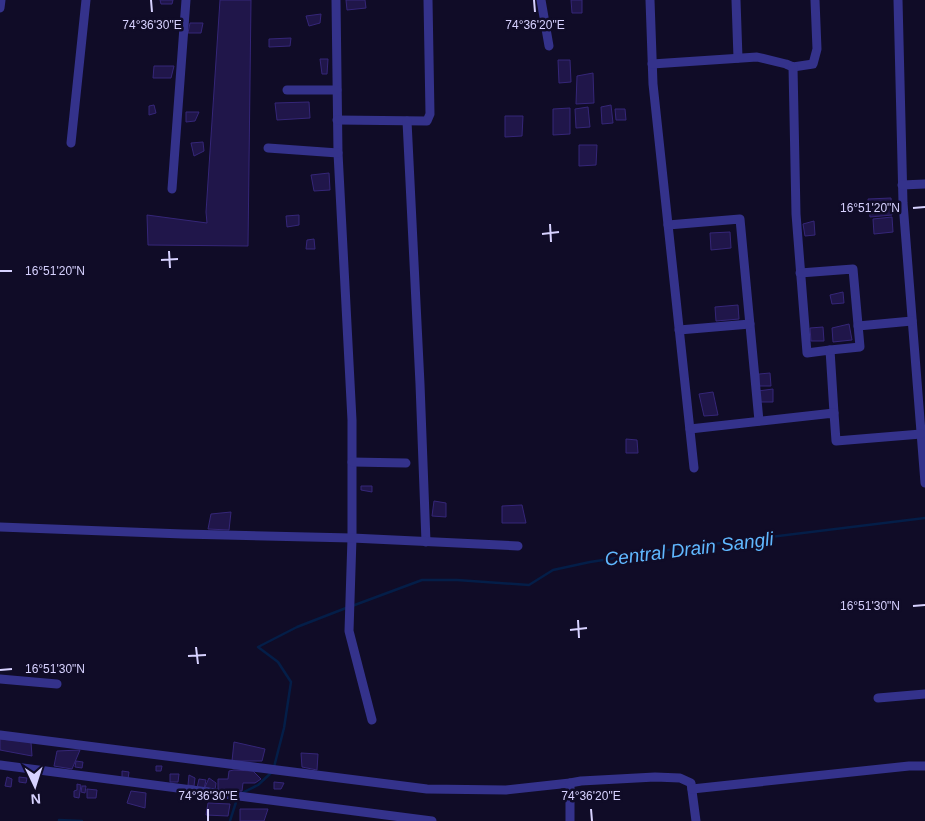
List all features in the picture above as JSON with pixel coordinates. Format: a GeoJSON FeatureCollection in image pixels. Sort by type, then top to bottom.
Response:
{"type":"FeatureCollection","features":[{"type":"Feature","properties":{"kind":"street"},"geometry":{"type":"LineString","coordinates":[[0,8],[1,0]]}},
{"type":"Feature","properties":{"kind":"street"},"geometry":{"type":"LineString","coordinates":[[71,143],[86,0]]}},
{"type":"Feature","properties":{"kind":"street"},"geometry":{"type":"LineString","coordinates":[[172,189],[186,0]]}},
{"type":"Feature","properties":{"kind":"street"},"geometry":{"type":"LineString","coordinates":[[336,0],[338,153],[352,420],[352,538],[349,631],[372,720]]}},
{"type":"Feature","properties":{"kind":"street"},"geometry":{"type":"LineString","coordinates":[[337,120],[427,121],[430,114],[428,0]]}},
{"type":"Feature","properties":{"kind":"street"},"geometry":{"type":"LineString","coordinates":[[541,0],[549,46]]}},
{"type":"Feature","properties":{"kind":"street"},"geometry":{"type":"LineString","coordinates":[[650,0],[653,84],[694,468]]}},
{"type":"Feature","properties":{"kind":"street"},"geometry":{"type":"LineString","coordinates":[[736,0],[738,58]]}},
{"type":"Feature","properties":{"kind":"street"},"geometry":{"type":"LineString","coordinates":[[652,64],[756,57],[793,67],[812,64],[817,49],[815,0]]}},
{"type":"Feature","properties":{"kind":"street"},"geometry":{"type":"LineString","coordinates":[[898,0],[902,185],[925,483]]}},
{"type":"Feature","properties":{"kind":"street"},"geometry":{"type":"LineString","coordinates":[[793,67],[796,204],[800,273],[807,353],[860,347],[853,269],[800,273]]}},
{"type":"Feature","properties":{"kind":"street"},"geometry":{"type":"LineString","coordinates":[[287,90],[337,90]]}},
{"type":"Feature","properties":{"kind":"street"},"geometry":{"type":"LineString","coordinates":[[407,121],[426,542]]}},
{"type":"Feature","properties":{"kind":"street"},"geometry":{"type":"LineString","coordinates":[[268,148],[338,153]]}},
{"type":"Feature","properties":{"kind":"street"},"geometry":{"type":"LineString","coordinates":[[902,185],[925,184]]}},
{"type":"Feature","properties":{"kind":"street"},"geometry":{"type":"LineString","coordinates":[[668,225],[740,219],[759,421]]}},
{"type":"Feature","properties":{"kind":"street"},"geometry":{"type":"LineString","coordinates":[[858,326],[912,321]]}},
{"type":"Feature","properties":{"kind":"street"},"geometry":{"type":"LineString","coordinates":[[679,330],[750,324]]}},
{"type":"Feature","properties":{"kind":"street"},"geometry":{"type":"LineString","coordinates":[[830,350],[836,442],[921,434]]}},
{"type":"Feature","properties":{"kind":"street"},"geometry":{"type":"LineString","coordinates":[[690,429],[834,413]]}},
{"type":"Feature","properties":{"kind":"street"},"geometry":{"type":"LineString","coordinates":[[352,462],[406,463]]}},
{"type":"Feature","properties":{"kind":"street"},"geometry":{"type":"LineString","coordinates":[[0,527],[352,538],[518,546]]}},
{"type":"Feature","properties":{"kind":"street"},"geometry":{"type":"LineString","coordinates":[[0,679],[57,684]]}},
{"type":"Feature","properties":{"kind":"street"},"geometry":{"type":"LineString","coordinates":[[878,698],[925,694]]}},
{"type":"Feature","properties":{"kind":"street"},"geometry":{"type":"LineString","coordinates":[[0,734],[426,789],[506,790],[581,781],[680,778],[691,783],[696,821]]}},
{"type":"Feature","properties":{"kind":"street"},"geometry":{"type":"LineString","coordinates":[[0,765],[432,821]]}},
{"type":"Feature","properties":{"kind":"street"},"geometry":{"type":"LineString","coordinates":[[692,789],[909,766],[925,766]]}},
{"type":"Feature","properties":{"kind":"street"},"geometry":{"type":"LineString","coordinates":[[570,783],[570,821]]}},
{"type":"Feature","properties":{"kind":"building"},"geometry":{"type":"Polygon","coordinates":[[[160,0],[173,0],[172,4],[161,4],[160,0]]]}},
{"type":"Feature","properties":{"kind":"building"},"geometry":{"type":"Polygon","coordinates":[[[220,0],[251,0],[248,246],[148,245],[147,215],[207,223],[206,212],[220,0]]]}},
{"type":"Feature","properties":{"kind":"building"},"geometry":{"type":"Polygon","coordinates":[[[346,0],[365,0],[366,8],[347,10],[346,0]]]}},
{"type":"Feature","properties":{"kind":"building"},"geometry":{"type":"Polygon","coordinates":[[[571,0],[582,0],[582,13],[572,13],[571,0]]]}},
{"type":"Feature","properties":{"kind":"building"},"geometry":{"type":"Polygon","coordinates":[[[321,14],[320,23],[309,26],[306,16],[321,14]]]}},
{"type":"Feature","properties":{"kind":"building"},"geometry":{"type":"Polygon","coordinates":[[[190,23],[203,23],[201,33],[188,33],[190,23]]]}},
{"type":"Feature","properties":{"kind":"building"},"geometry":{"type":"Polygon","coordinates":[[[291,38],[290,46],[269,47],[269,39],[291,38]]]}},
{"type":"Feature","properties":{"kind":"building"},"geometry":{"type":"Polygon","coordinates":[[[320,59],[328,59],[327,74],[322,74],[320,59]]]}},
{"type":"Feature","properties":{"kind":"building"},"geometry":{"type":"Polygon","coordinates":[[[558,60],[570,60],[571,82],[559,83],[558,60]]]}},
{"type":"Feature","properties":{"kind":"building"},"geometry":{"type":"Polygon","coordinates":[[[154,66],[174,66],[171,78],[153,78],[154,66]]]}},
{"type":"Feature","properties":{"kind":"building"},"geometry":{"type":"Polygon","coordinates":[[[593,73],[594,103],[576,104],[577,76],[593,73]]]}},
{"type":"Feature","properties":{"kind":"building"},"geometry":{"type":"Polygon","coordinates":[[[309,102],[310,118],[277,120],[275,103],[309,102]]]}},
{"type":"Feature","properties":{"kind":"building"},"geometry":{"type":"Polygon","coordinates":[[[154,105],[156,113],[149,115],[149,106],[154,105]]]}},
{"type":"Feature","properties":{"kind":"building"},"geometry":{"type":"Polygon","coordinates":[[[611,105],[613,123],[602,124],[601,107],[611,105]]]}},
{"type":"Feature","properties":{"kind":"building"},"geometry":{"type":"Polygon","coordinates":[[[588,107],[590,127],[576,128],[575,109],[588,107]]]}},
{"type":"Feature","properties":{"kind":"building"},"geometry":{"type":"Polygon","coordinates":[[[570,108],[570,134],[553,135],[553,109],[570,108]]]}},
{"type":"Feature","properties":{"kind":"building"},"geometry":{"type":"Polygon","coordinates":[[[615,109],[625,109],[626,120],[616,120],[615,109]]]}},
{"type":"Feature","properties":{"kind":"building"},"geometry":{"type":"Polygon","coordinates":[[[186,112],[199,112],[195,121],[186,122],[186,112]]]}},
{"type":"Feature","properties":{"kind":"building"},"geometry":{"type":"Polygon","coordinates":[[[505,116],[523,116],[522,136],[505,137],[505,116]]]}},
{"type":"Feature","properties":{"kind":"building"},"geometry":{"type":"Polygon","coordinates":[[[203,142],[204,151],[194,156],[191,143],[203,142]]]}},
{"type":"Feature","properties":{"kind":"building"},"geometry":{"type":"Polygon","coordinates":[[[579,145],[597,145],[596,165],[579,166],[579,145]]]}},
{"type":"Feature","properties":{"kind":"building"},"geometry":{"type":"Polygon","coordinates":[[[329,173],[330,190],[314,191],[311,175],[329,173]]]}},
{"type":"Feature","properties":{"kind":"building"},"geometry":{"type":"Polygon","coordinates":[[[891,198],[892,215],[870,217],[868,199],[891,198]]]}},
{"type":"Feature","properties":{"kind":"building"},"geometry":{"type":"Polygon","coordinates":[[[299,215],[299,225],[287,227],[286,216],[299,215]]]}},
{"type":"Feature","properties":{"kind":"building"},"geometry":{"type":"Polygon","coordinates":[[[892,217],[893,232],[874,234],[873,219],[892,217]]]}},
{"type":"Feature","properties":{"kind":"building"},"geometry":{"type":"Polygon","coordinates":[[[814,221],[815,235],[805,236],[803,224],[814,221]]]}},
{"type":"Feature","properties":{"kind":"building"},"geometry":{"type":"Polygon","coordinates":[[[730,232],[731,248],[711,250],[710,233],[730,232]]]}},
{"type":"Feature","properties":{"kind":"building"},"geometry":{"type":"Polygon","coordinates":[[[314,239],[315,249],[306,249],[307,240],[314,239]]]}},
{"type":"Feature","properties":{"kind":"building"},"geometry":{"type":"Polygon","coordinates":[[[843,292],[844,303],[832,304],[830,295],[843,292]]]}},
{"type":"Feature","properties":{"kind":"building"},"geometry":{"type":"Polygon","coordinates":[[[738,305],[739,319],[716,321],[715,307],[738,305]]]}},
{"type":"Feature","properties":{"kind":"building"},"geometry":{"type":"Polygon","coordinates":[[[849,324],[852,340],[833,342],[832,328],[849,324]]]}},
{"type":"Feature","properties":{"kind":"building"},"geometry":{"type":"Polygon","coordinates":[[[823,327],[824,341],[811,341],[810,328],[823,327]]]}},
{"type":"Feature","properties":{"kind":"building"},"geometry":{"type":"Polygon","coordinates":[[[770,373],[771,386],[759,386],[759,374],[770,373]]]}},
{"type":"Feature","properties":{"kind":"building"},"geometry":{"type":"Polygon","coordinates":[[[773,389],[773,402],[760,402],[758,391],[773,389]]]}},
{"type":"Feature","properties":{"kind":"building"},"geometry":{"type":"Polygon","coordinates":[[[713,392],[718,415],[704,416],[699,394],[713,392]]]}},
{"type":"Feature","properties":{"kind":"building"},"geometry":{"type":"Polygon","coordinates":[[[626,439],[637,440],[638,453],[626,453],[626,439]]]}},
{"type":"Feature","properties":{"kind":"building"},"geometry":{"type":"Polygon","coordinates":[[[361,486],[372,486],[372,492],[361,490],[361,486]]]}},
{"type":"Feature","properties":{"kind":"building"},"geometry":{"type":"Polygon","coordinates":[[[434,501],[446,503],[446,517],[432,516],[434,501]]]}},
{"type":"Feature","properties":{"kind":"building"},"geometry":{"type":"Polygon","coordinates":[[[522,505],[526,523],[502,523],[502,506],[522,505]]]}},
{"type":"Feature","properties":{"kind":"building"},"geometry":{"type":"Polygon","coordinates":[[[231,512],[229,530],[208,529],[211,514],[231,512]]]}},
{"type":"Feature","properties":{"kind":"building"},"geometry":{"type":"Polygon","coordinates":[[[0,739],[31,742],[32,756],[0,750],[0,739]]]}},
{"type":"Feature","properties":{"kind":"building"},"geometry":{"type":"Polygon","coordinates":[[[234,742],[265,749],[262,761],[232,761],[234,742]]]}},
{"type":"Feature","properties":{"kind":"building"},"geometry":{"type":"Polygon","coordinates":[[[80,750],[72,769],[54,766],[57,751],[80,750]]]}},
{"type":"Feature","properties":{"kind":"building"},"geometry":{"type":"Polygon","coordinates":[[[301,753],[318,754],[317,770],[302,767],[301,753]]]}},
{"type":"Feature","properties":{"kind":"building"},"geometry":{"type":"Polygon","coordinates":[[[76,761],[83,762],[82,768],[75,767],[76,761]]]}},
{"type":"Feature","properties":{"kind":"building"},"geometry":{"type":"Polygon","coordinates":[[[156,766],[162,766],[161,771],[156,771],[156,766]]]}},
{"type":"Feature","properties":{"kind":"building"},"geometry":{"type":"Polygon","coordinates":[[[122,771],[129,772],[128,779],[122,779],[122,771]]]}},
{"type":"Feature","properties":{"kind":"building"},"geometry":{"type":"Polygon","coordinates":[[[229,771],[253,771],[261,779],[255,783],[243,783],[242,791],[218,790],[218,779],[228,779],[229,771]]]}},
{"type":"Feature","properties":{"kind":"building"},"geometry":{"type":"Polygon","coordinates":[[[170,774],[179,774],[178,782],[170,782],[170,774]]]}},
{"type":"Feature","properties":{"kind":"building"},"geometry":{"type":"Polygon","coordinates":[[[189,775],[195,778],[194,786],[188,785],[189,775]]]}},
{"type":"Feature","properties":{"kind":"building"},"geometry":{"type":"Polygon","coordinates":[[[7,777],[12,779],[11,787],[5,786],[7,777]]]}},
{"type":"Feature","properties":{"kind":"building"},"geometry":{"type":"Polygon","coordinates":[[[19,777],[27,778],[26,783],[19,782],[19,777]]]}},
{"type":"Feature","properties":{"kind":"building"},"geometry":{"type":"Polygon","coordinates":[[[209,778],[216,783],[215,790],[205,787],[209,778]]]}},
{"type":"Feature","properties":{"kind":"building"},"geometry":{"type":"Polygon","coordinates":[[[199,779],[206,780],[204,789],[197,788],[199,779]]]}},
{"type":"Feature","properties":{"kind":"building"},"geometry":{"type":"Polygon","coordinates":[[[274,782],[284,783],[281,789],[274,789],[274,782]]]}},
{"type":"Feature","properties":{"kind":"building"},"geometry":{"type":"Polygon","coordinates":[[[77,784],[81,785],[79,798],[74,797],[77,784]]]}},
{"type":"Feature","properties":{"kind":"building"},"geometry":{"type":"Polygon","coordinates":[[[82,786],[86,786],[85,793],[81,792],[82,786]]]}},
{"type":"Feature","properties":{"kind":"building"},"geometry":{"type":"Polygon","coordinates":[[[87,789],[97,790],[96,798],[87,798],[87,789]]]}},
{"type":"Feature","properties":{"kind":"building"},"geometry":{"type":"Polygon","coordinates":[[[131,791],[146,793],[145,808],[127,803],[131,791]]]}},
{"type":"Feature","properties":{"kind":"building"},"geometry":{"type":"Polygon","coordinates":[[[208,803],[230,804],[228,816],[206,815],[208,803]]]}},
{"type":"Feature","properties":{"kind":"building"},"geometry":{"type":"Polygon","coordinates":[[[240,809],[268,809],[264,821],[240,821],[240,809]]]}},
{"type":"Feature","properties":{"kind":"waterway","name":"Central Drain Sangli"},"geometry":{"type":"LineString","coordinates":[[352,606],[422,580],[457,580],[529,585],[553,570],[590,562],[681,548],[925,518]]}},
{"type":"Feature","properties":{"kind":"waterway","name":"Central Drain Sangli"},"geometry":{"type":"LineString","coordinates":[[274,767],[284,728],[291,682],[278,662],[258,647],[297,627],[346,608]]}},
{"type":"Feature","properties":{"kind":"waterway","name":"Central Drain Sangli"},"geometry":{"type":"LineString","coordinates":[[242,793],[258,785],[272,772]]}},
{"type":"Feature","properties":{"kind":"waterway","name":"Central Drain Sangli"},"geometry":{"type":"LineString","coordinates":[[230,821],[237,799]]}},
{"type":"Feature","properties":{"kind":"waterway"},"geometry":{"type":"LineString","coordinates":[[59,821],[82,821]]}}]}
